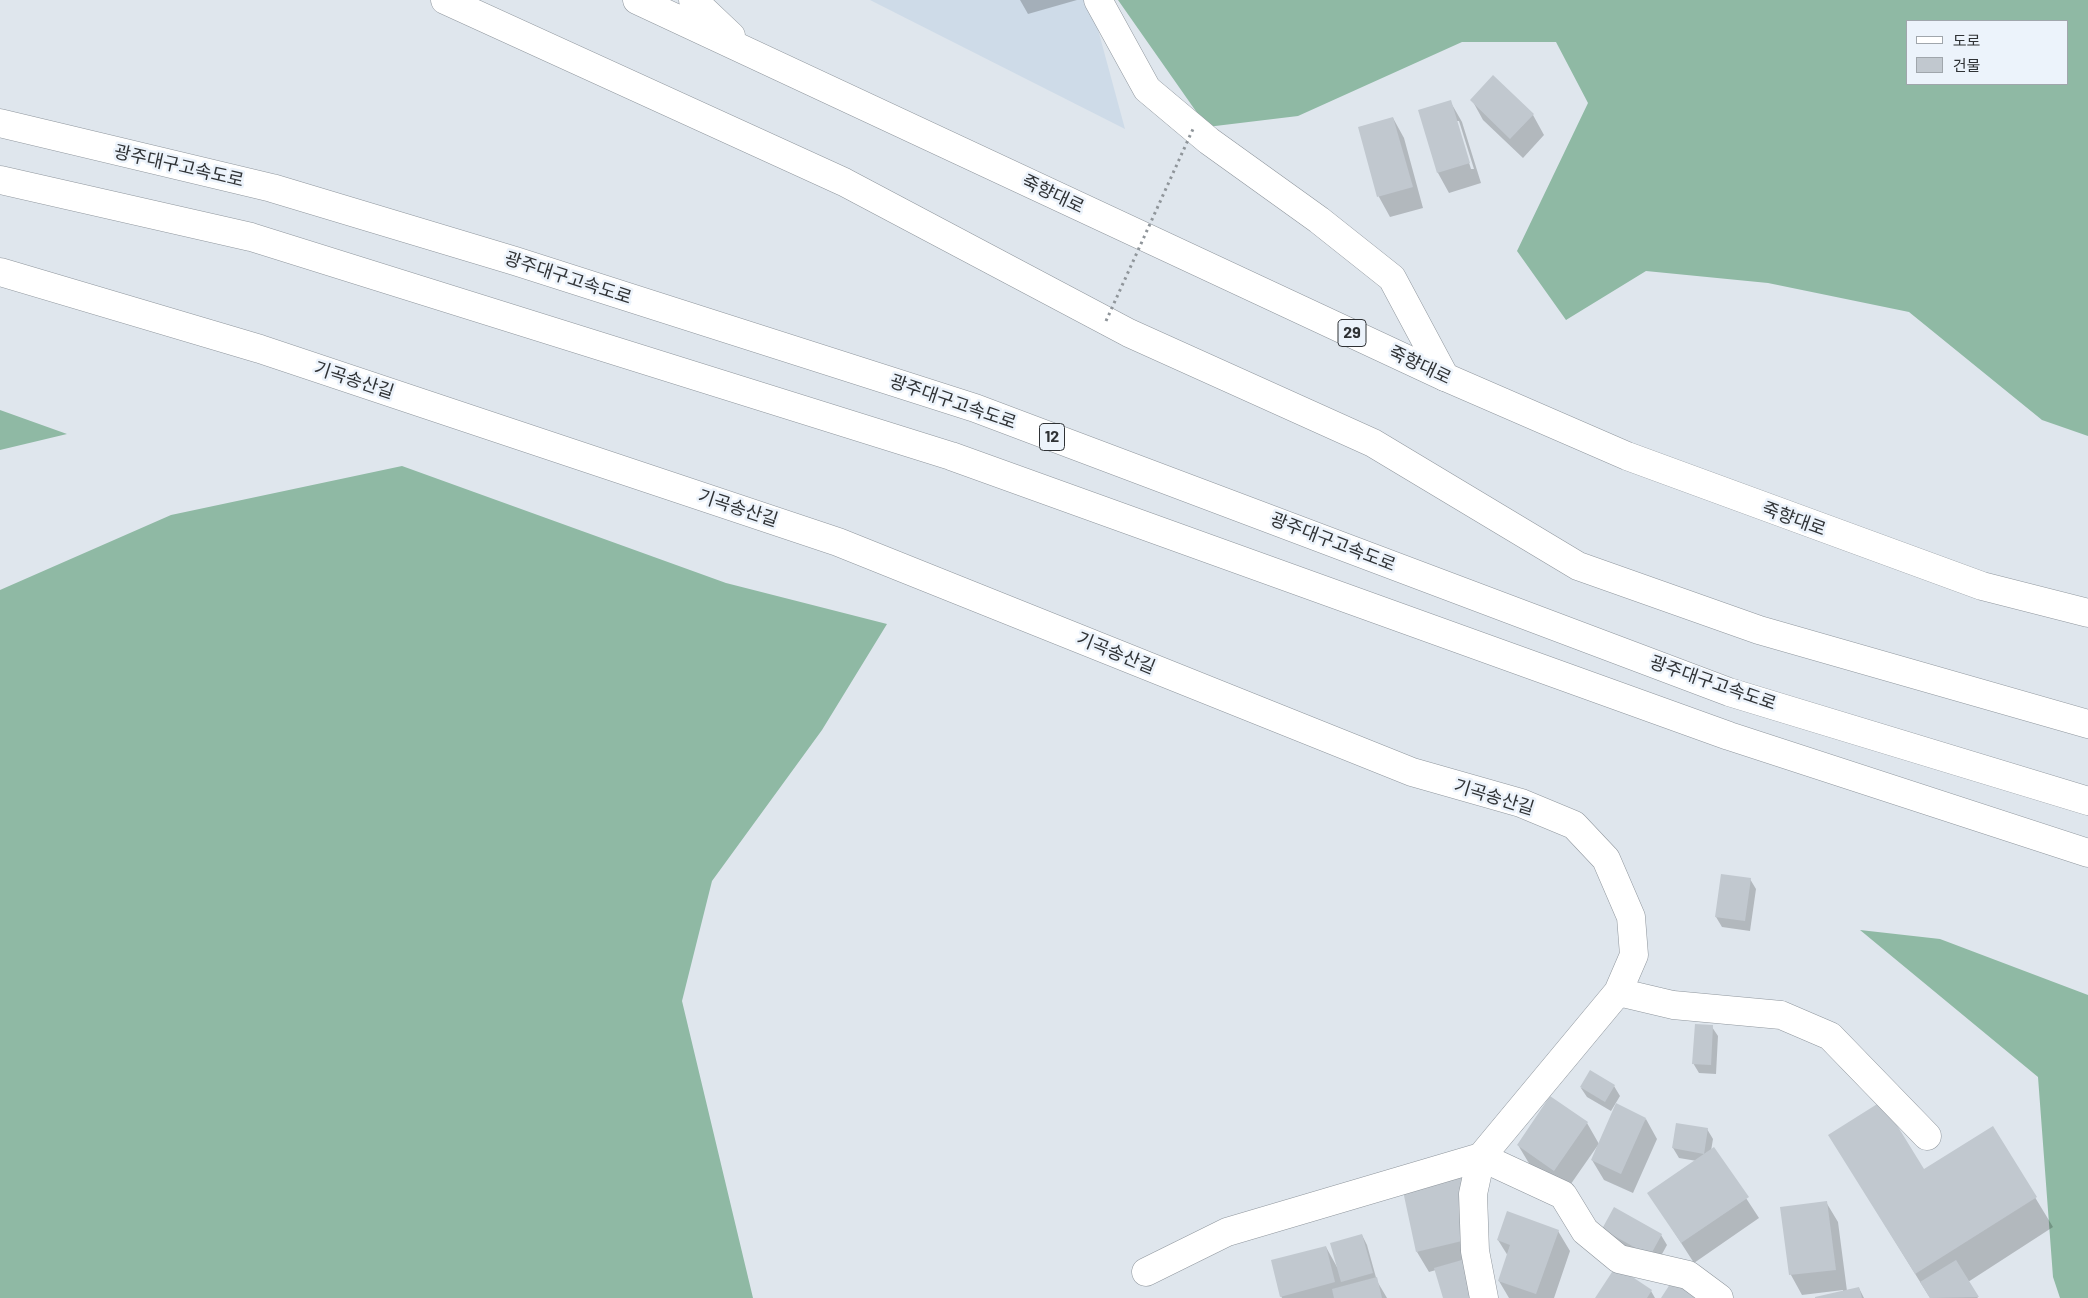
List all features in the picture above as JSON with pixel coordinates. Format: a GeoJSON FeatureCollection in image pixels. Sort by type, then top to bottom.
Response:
{"type":"FeatureCollection","features":[{"type":"Feature","properties":{"kind":"main road"},"geometry":{"type":"LineString","coordinates":[[445,0],[844,182],[1106,321],[1373,442],[1578,566],[1759,630],[2088,724]]}},
{"type":"Feature","properties":{"kind":"main road","name":"죽향대로"},"geometry":{"type":"LineString","coordinates":[[637,0],[1445,376],[1627,456],[1791,518],[1982,586],[2088,613]]}},
{"type":"Feature","properties":{"kind":"main road"},"geometry":{"type":"LineString","coordinates":[[693,0],[746,51]]}},
{"type":"Feature","properties":{"kind":"main road"},"geometry":{"type":"LineString","coordinates":[[1098,0],[1147,89],[1194,128],[1319,220],[1392,278],[1445,376]]}},
{"type":"Feature","properties":{"kind":"main road","name":"광주대구고속도로"},"geometry":{"type":"LineString","coordinates":[[0,123],[272,188],[515,261],[975,408],[1729,692],[2088,801]]}},
{"type":"Feature","properties":{"kind":"main road"},"geometry":{"type":"LineString","coordinates":[[0,180],[251,238],[951,456],[1729,736],[2088,854]]}},
{"type":"Feature","properties":{"kind":"main road","name":"기곡송산길"},"geometry":{"type":"LineString","coordinates":[[0,272],[260,348],[838,542],[1412,772],[1522,803],[1574,825],[1606,859],[1632,916],[1634,955],[1618,992],[1481,1157]]}},
{"type":"Feature","properties":{"kind":"main road"},"geometry":{"type":"LineString","coordinates":[[1618,992],[1673,1005],[1781,1015],[1830,1036],[1927,1136]]}},
{"type":"Feature","properties":{"kind":"main road"},"geometry":{"type":"LineString","coordinates":[[1481,1157],[1473,1194],[1475,1251],[1484,1298]]}},
{"type":"Feature","properties":{"kind":"main road"},"geometry":{"type":"LineString","coordinates":[[1146,1272],[1227,1232],[1481,1157],[1563,1195],[1585,1231],[1619,1259],[1688,1275],[1720,1298]]}},
{"type":"Feature","properties":{"kind":"path"},"geometry":{"type":"LineString","coordinates":[[1106,321],[1194,128]]}},
{"type":"Feature","properties":{"kind":"shaded area"},"geometry":{"type":"Polygon","coordinates":[[[870,0],[1090,0],[1125,129],[870,0]]]}},
{"type":"Feature","properties":{"kind":"green space"},"geometry":{"type":"Polygon","coordinates":[[[1118,0],[2088,0],[2088,436],[2042,420],[1909,312],[1768,283],[1646,271],[1566,320],[1517,251],[1588,103],[1556,42],[1462,42],[1298,116],[1207,127],[1118,0]]]}},
{"type":"Feature","properties":{"kind":"green space"},"geometry":{"type":"Polygon","coordinates":[[[0,410],[67,434],[0,450],[0,410]]]}},
{"type":"Feature","properties":{"kind":"green space"},"geometry":{"type":"Polygon","coordinates":[[[402,466],[726,583],[887,624],[822,730],[712,881],[682,1001],[753,1298],[0,1298],[0,590],[171,515],[402,466]]]}},
{"type":"Feature","properties":{"kind":"green space"},"geometry":{"type":"Polygon","coordinates":[[[1860,930],[1940,939],[2088,995],[2088,1298],[2060,1298],[2053,1277],[2038,1077],[1860,930]]]}},
{"type":"Feature","properties":{"kind":"building"},"geometry":{"type":"Polygon","coordinates":[[[1493,75],[1534,114],[1510,139],[1470,100],[1493,75]]]}},
{"type":"Feature","properties":{"kind":"building"},"geometry":{"type":"Polygon","coordinates":[[[1451,100],[1470,163],[1437,173],[1418,110],[1451,100]]]}},
{"type":"Feature","properties":{"kind":"building"},"geometry":{"type":"Polygon","coordinates":[[[1393,117],[1413,187],[1377,197],[1358,127],[1393,117]]]}},
{"type":"Feature","properties":{"kind":"building"},"geometry":{"type":"Polygon","coordinates":[[[1721,874],[1751,878],[1745,921],[1715,917],[1721,874]]]}},
{"type":"Feature","properties":{"kind":"building"},"geometry":{"type":"Polygon","coordinates":[[[1695,1024],[1713,1025],[1711,1065],[1692,1064],[1695,1024]]]}},
{"type":"Feature","properties":{"kind":"building"},"geometry":{"type":"Polygon","coordinates":[[[1590,1070],[1615,1085],[1605,1102],[1580,1087],[1590,1070]]]}},
{"type":"Feature","properties":{"kind":"building"},"geometry":{"type":"Polygon","coordinates":[[[1550,1096],[1588,1122],[1554,1171],[1517,1145],[1550,1096]]]}},
{"type":"Feature","properties":{"kind":"building"},"geometry":{"type":"Polygon","coordinates":[[[1882,1101],[1924,1169],[1993,1126],[2037,1197],[1915,1274],[1828,1135],[1882,1101]]]}},
{"type":"Feature","properties":{"kind":"building"},"geometry":{"type":"Polygon","coordinates":[[[1616,1103],[1646,1118],[1621,1174],[1591,1160],[1616,1103]]]}},
{"type":"Feature","properties":{"kind":"building"},"geometry":{"type":"Polygon","coordinates":[[[1676,1123],[1708,1128],[1704,1154],[1672,1148],[1676,1123]]]}},
{"type":"Feature","properties":{"kind":"building"},"geometry":{"type":"Polygon","coordinates":[[[1714,1147],[1749,1197],[1681,1243],[1647,1193],[1714,1147]]]}},
{"type":"Feature","properties":{"kind":"building"},"geometry":{"type":"Polygon","coordinates":[[[1466,1175],[1466,1240],[1416,1252],[1403,1191],[1466,1175]]]}},
{"type":"Feature","properties":{"kind":"building"},"geometry":{"type":"Polygon","coordinates":[[[1827,1201],[1836,1270],[1789,1275],[1780,1207],[1827,1201]]]}},
{"type":"Feature","properties":{"kind":"building"},"geometry":{"type":"Polygon","coordinates":[[[1614,1207],[1662,1234],[1650,1256],[1602,1229],[1614,1207]]]}},
{"type":"Feature","properties":{"kind":"building"},"geometry":{"type":"Polygon","coordinates":[[[1507,1211],[1559,1230],[1536,1294],[1498,1281],[1510,1245],[1497,1240],[1507,1211]]]}},
{"type":"Feature","properties":{"kind":"building"},"geometry":{"type":"Polygon","coordinates":[[[1362,1234],[1373,1273],[1341,1282],[1330,1243],[1362,1234]]]}},
{"type":"Feature","properties":{"kind":"building"},"geometry":{"type":"Polygon","coordinates":[[[1326,1246],[1335,1282],[1280,1297],[1271,1260],[1326,1246]]]}},
{"type":"Feature","properties":{"kind":"building"},"geometry":{"type":"Polygon","coordinates":[[[1462,1260],[1473,1298],[1443,1298],[1434,1268],[1462,1260]]]}},
{"type":"Feature","properties":{"kind":"building"},"geometry":{"type":"Polygon","coordinates":[[[1956,1260],[1979,1297],[1930,1298],[1920,1282],[1956,1260]]]}},
{"type":"Feature","properties":{"kind":"building"},"geometry":{"type":"Polygon","coordinates":[[[1616,1266],[1652,1290],[1647,1298],[1595,1298],[1616,1266]]]}},
{"type":"Feature","properties":{"kind":"building"},"geometry":{"type":"Polygon","coordinates":[[[1377,1277],[1382,1298],[1334,1298],[1332,1289],[1377,1277]]]}},
{"type":"Feature","properties":{"kind":"building"},"geometry":{"type":"Polygon","coordinates":[[[1674,1278],[1704,1298],[1661,1298],[1674,1278]]]}},
{"type":"Feature","properties":{"kind":"building"},"geometry":{"type":"Polygon","coordinates":[[[1859,1287],[1862,1298],[1815,1298],[1815,1297],[1859,1287]]]}}]}
